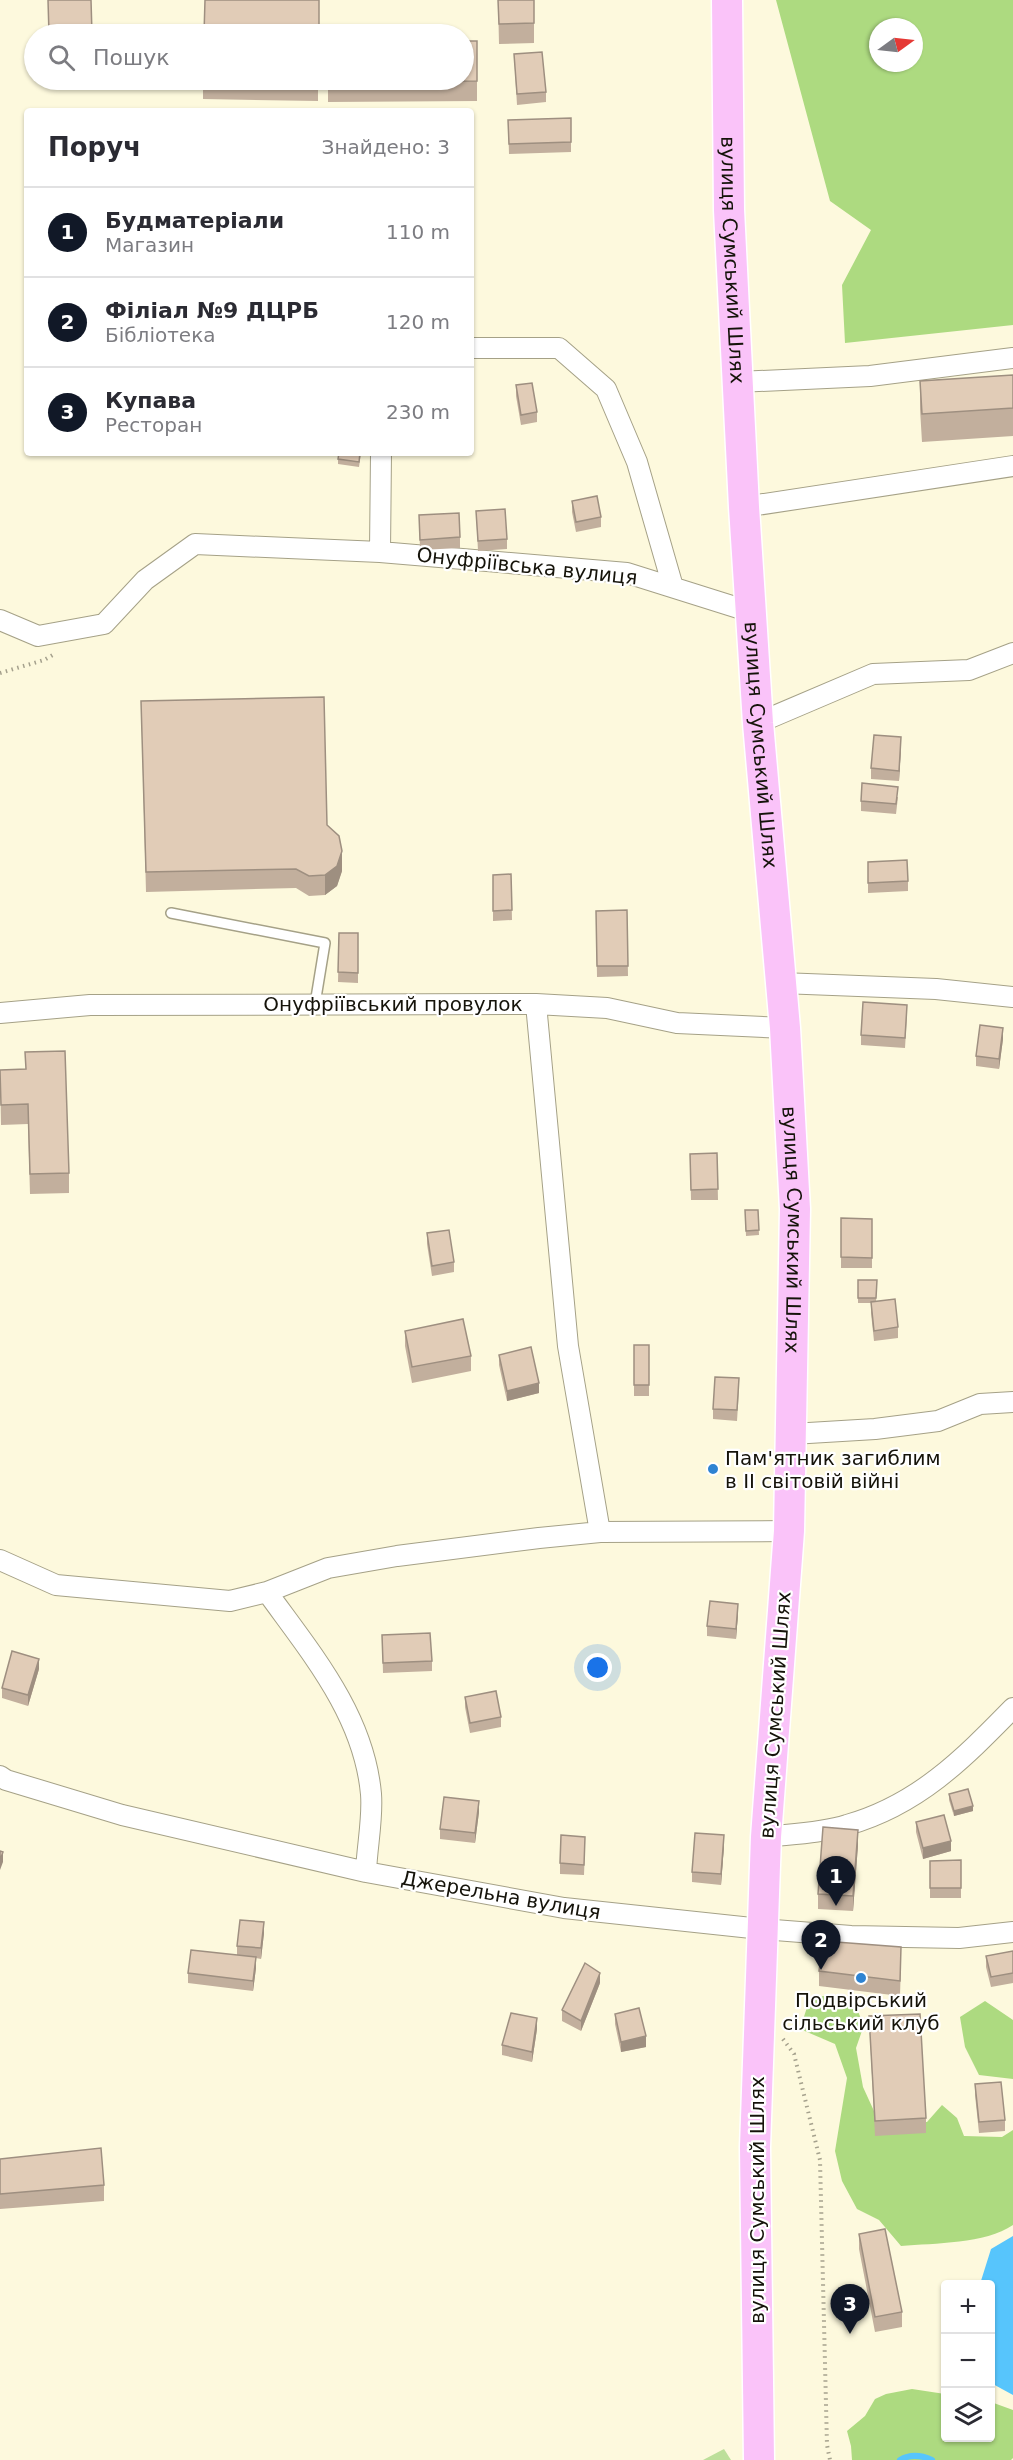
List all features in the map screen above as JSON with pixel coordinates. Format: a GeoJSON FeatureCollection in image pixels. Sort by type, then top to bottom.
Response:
{"type":"FeatureCollection","features":[{"type":"Feature","properties":{"kind":"main road","name":"вулиця Сумський Шлях"},"geometry":{"type":"LineString","coordinates":[[726,0],[729,210],[744,507],[758,723],[785,1028],[795,1209],[789,1531],[761,1929],[755,2147],[759,2460]]}},
{"type":"Feature","properties":{"kind":"street"},"geometry":{"type":"LineString","coordinates":[[474,348],[559,348],[606,389],[637,462],[673,587]]}},
{"type":"Feature","properties":{"kind":"street"},"geometry":{"type":"LineString","coordinates":[[738,382],[870,376],[1013,358]]}},
{"type":"Feature","properties":{"kind":"street"},"geometry":{"type":"LineString","coordinates":[[380,552],[381,456]]}},
{"type":"Feature","properties":{"kind":"street"},"geometry":{"type":"LineString","coordinates":[[744,507],[1013,465]]}},
{"type":"Feature","properties":{"kind":"street","name":"Онуфріївська вулиця"},"geometry":{"type":"LineString","coordinates":[[0,620],[38,636],[104,624],[145,580],[195,544],[380,552],[627,573],[751,612]]}},
{"type":"Feature","properties":{"kind":"street"},"geometry":{"type":"LineString","coordinates":[[758,723],[873,674],[969,670],[1013,653]]}},
{"type":"Feature","properties":{"kind":"street"},"geometry":{"type":"LineString","coordinates":[[781,983],[936,989],[1013,997]]}},
{"type":"Feature","properties":{"kind":"street","name":"Онуфріївський провулок"},"geometry":{"type":"LineString","coordinates":[[0,1013],[90,1005],[316,998],[607,1008],[677,1023],[785,1028]]}},
{"type":"Feature","properties":{"kind":"street"},"geometry":{"type":"LineString","coordinates":[[536,1004],[568,1346],[600,1532]]}},
{"type":"Feature","properties":{"kind":"street"},"geometry":{"type":"LineString","coordinates":[[792,1434],[875,1429],[938,1421],[980,1404],[1013,1402]]}},
{"type":"Feature","properties":{"kind":"street"},"geometry":{"type":"LineString","coordinates":[[0,1560],[56,1585],[230,1601],[267,1592],[328,1568],[397,1556],[600,1532],[789,1531]]}},
{"type":"Feature","properties":{"kind":"street"},"geometry":{"type":"LineString","coordinates":[[267,1592],[318,1663],[344,1705],[362,1748],[371,1794],[366,1872]]}},
{"type":"Feature","properties":{"kind":"street"},"geometry":{"type":"LineString","coordinates":[[766,1837],[845,1826],[893,1809],[957,1765],[1013,1708]]}},
{"type":"Feature","properties":{"kind":"street","name":"Джерельна вулиця"},"geometry":{"type":"LineString","coordinates":[[0,1776],[6,1780],[122,1815],[366,1872],[564,1908],[851,1936],[959,1938],[1013,1932]]}},
{"type":"Feature","properties":{"kind":"lane"},"geometry":{"type":"LineString","coordinates":[[171,913],[325,943],[316,998]]}},
{"type":"Feature","properties":{"kind":"path"},"geometry":{"type":"LineString","coordinates":[[759,2026],[778,2032],[794,2054],[820,2160],[827,2445],[830,2460]]}},
{"type":"Feature","properties":{"kind":"green space"},"geometry":{"type":"Polygon","coordinates":[[[776,0],[1013,0],[1013,325],[845,343],[842,285],[871,230],[830,201],[776,0]]]}},
{"type":"Feature","properties":{"kind":"green space"},"geometry":{"type":"Polygon","coordinates":[[[831,1995],[855,2005],[864,2025],[856,2048],[863,2087],[879,2122],[927,2122],[942,2105],[957,2118],[964,2136],[1002,2137],[1013,2130],[1013,2225],[1002,2231],[974,2239],[901,2246],[879,2220],[857,2209],[842,2181],[835,2151],[847,2078],[835,2044],[800,2029],[810,1998],[831,1995]]]}},
{"type":"Feature","properties":{"kind":"green space"},"geometry":{"type":"Polygon","coordinates":[[[985,2001],[1013,2020],[1013,2079],[979,2075],[965,2047],[960,2017],[985,2001]]]}},
{"type":"Feature","properties":{"kind":"green space"},"geometry":{"type":"Polygon","coordinates":[[[912,2389],[941,2393],[941,2442],[995,2442],[995,2403],[1013,2410],[1013,2458],[1011,2460],[852,2460],[847,2431],[865,2416],[875,2399],[886,2394],[912,2389]]]}},
{"type":"Feature","properties":{"kind":"green space"},"geometry":{"type":"Polygon","coordinates":[[[724,2449],[731,2460],[703,2460],[724,2449]]]}},
{"type":"Feature","properties":{"kind":"water"},"geometry":{"type":"Polygon","coordinates":[[[1013,2236],[1013,2395],[995,2385],[995,2280],[981,2280],[991,2249],[1013,2236]]]}},
{"type":"Feature","properties":{"kind":"building"},"geometry":{"type":"Polygon","coordinates":[[[48,0],[91,0],[92,24],[49,24],[48,0]]]}},
{"type":"Feature","properties":{"kind":"building"},"geometry":{"type":"Polygon","coordinates":[[[205,0],[319,0],[319,24],[204,24],[205,0]]]}},
{"type":"Feature","properties":{"kind":"building"},"geometry":{"type":"Polygon","coordinates":[[[498,0],[534,0],[534,23],[499,24],[498,0]]]}},
{"type":"Feature","properties":{"kind":"building"},"geometry":{"type":"Polygon","coordinates":[[[474,41],[477,41],[477,81],[474,81],[474,41]]]}},
{"type":"Feature","properties":{"kind":"building"},"geometry":{"type":"Polygon","coordinates":[[[542,52],[546,92],[517,94],[514,54],[542,52]]]}},
{"type":"Feature","properties":{"kind":"building"},"geometry":{"type":"Polygon","coordinates":[[[571,118],[571,142],[509,144],[508,120],[571,118]]]}},
{"type":"Feature","properties":{"kind":"building"},"geometry":{"type":"Polygon","coordinates":[[[1013,375],[1013,408],[922,414],[920,381],[1013,375]]]}},
{"type":"Feature","properties":{"kind":"building"},"geometry":{"type":"Polygon","coordinates":[[[532,383],[537,412],[521,415],[516,385],[532,383]]]}},
{"type":"Feature","properties":{"kind":"building"},"geometry":{"type":"Polygon","coordinates":[[[338,456],[360,456],[359,462],[338,459],[338,456]]]}},
{"type":"Feature","properties":{"kind":"building"},"geometry":{"type":"Polygon","coordinates":[[[597,496],[601,517],[576,522],[572,501],[597,496]]]}},
{"type":"Feature","properties":{"kind":"building"},"geometry":{"type":"Polygon","coordinates":[[[505,509],[507,539],[478,541],[476,511],[505,509]]]}},
{"type":"Feature","properties":{"kind":"building"},"geometry":{"type":"Polygon","coordinates":[[[459,513],[460,537],[420,540],[419,515],[459,513]]]}},
{"type":"Feature","properties":{"kind":"building"},"geometry":{"type":"Polygon","coordinates":[[[324,697],[327,825],[339,836],[342,851],[337,866],[325,875],[309,876],[296,869],[146,872],[141,701],[324,697]]]}},
{"type":"Feature","properties":{"kind":"building"},"geometry":{"type":"Polygon","coordinates":[[[874,735],[901,737],[899,771],[871,768],[874,735]]]}},
{"type":"Feature","properties":{"kind":"building"},"geometry":{"type":"Polygon","coordinates":[[[862,783],[898,787],[896,804],[861,801],[862,783]]]}},
{"type":"Feature","properties":{"kind":"building"},"geometry":{"type":"Polygon","coordinates":[[[907,860],[908,881],[868,883],[868,862],[907,860]]]}},
{"type":"Feature","properties":{"kind":"building"},"geometry":{"type":"Polygon","coordinates":[[[511,874],[512,910],[493,911],[493,875],[511,874]]]}},
{"type":"Feature","properties":{"kind":"building"},"geometry":{"type":"Polygon","coordinates":[[[627,910],[628,966],[597,966],[596,911],[627,910]]]}},
{"type":"Feature","properties":{"kind":"building"},"geometry":{"type":"Polygon","coordinates":[[[339,933],[358,933],[358,973],[338,972],[339,933]]]}},
{"type":"Feature","properties":{"kind":"building"},"geometry":{"type":"Polygon","coordinates":[[[863,1002],[907,1005],[905,1038],[861,1035],[863,1002]]]}},
{"type":"Feature","properties":{"kind":"building"},"geometry":{"type":"Polygon","coordinates":[[[980,1025],[1003,1028],[999,1059],[976,1056],[980,1025]]]}},
{"type":"Feature","properties":{"kind":"building"},"geometry":{"type":"Polygon","coordinates":[[[65,1051],[69,1173],[30,1174],[28,1104],[1,1105],[0,1070],[26,1069],[25,1052],[65,1051]]]}},
{"type":"Feature","properties":{"kind":"building"},"geometry":{"type":"Polygon","coordinates":[[[717,1153],[718,1189],[691,1190],[690,1154],[717,1153]]]}},
{"type":"Feature","properties":{"kind":"building"},"geometry":{"type":"Polygon","coordinates":[[[745,1210],[758,1210],[759,1230],[746,1231],[745,1210]]]}},
{"type":"Feature","properties":{"kind":"building"},"geometry":{"type":"Polygon","coordinates":[[[841,1218],[872,1219],[872,1258],[841,1257],[841,1218]]]}},
{"type":"Feature","properties":{"kind":"building"},"geometry":{"type":"Polygon","coordinates":[[[449,1230],[454,1262],[432,1266],[427,1233],[449,1230]]]}},
{"type":"Feature","properties":{"kind":"building"},"geometry":{"type":"Polygon","coordinates":[[[858,1280],[877,1280],[876,1298],[858,1298],[858,1280]]]}},
{"type":"Feature","properties":{"kind":"building"},"geometry":{"type":"Polygon","coordinates":[[[895,1299],[898,1327],[874,1331],[871,1302],[895,1299]]]}},
{"type":"Feature","properties":{"kind":"building"},"geometry":{"type":"Polygon","coordinates":[[[463,1319],[471,1356],[412,1367],[405,1331],[463,1319]]]}},
{"type":"Feature","properties":{"kind":"building"},"geometry":{"type":"Polygon","coordinates":[[[634,1345],[649,1345],[649,1385],[634,1385],[634,1345]]]}},
{"type":"Feature","properties":{"kind":"building"},"geometry":{"type":"Polygon","coordinates":[[[531,1347],[539,1383],[507,1391],[499,1355],[531,1347]]]}},
{"type":"Feature","properties":{"kind":"building"},"geometry":{"type":"Polygon","coordinates":[[[715,1377],[739,1378],[737,1410],[713,1409],[715,1377]]]}},
{"type":"Feature","properties":{"kind":"building"},"geometry":{"type":"Polygon","coordinates":[[[710,1601],[738,1604],[736,1629],[707,1626],[710,1601]]]}},
{"type":"Feature","properties":{"kind":"building"},"geometry":{"type":"Polygon","coordinates":[[[430,1633],[432,1661],[383,1663],[382,1635],[430,1633]]]}},
{"type":"Feature","properties":{"kind":"building"},"geometry":{"type":"Polygon","coordinates":[[[12,1651],[39,1659],[28,1695],[2,1688],[12,1651]]]}},
{"type":"Feature","properties":{"kind":"building"},"geometry":{"type":"Polygon","coordinates":[[[496,1691],[501,1717],[470,1723],[465,1697],[496,1691]]]}},
{"type":"Feature","properties":{"kind":"building"},"geometry":{"type":"Polygon","coordinates":[[[968,1789],[973,1806],[954,1811],[949,1794],[968,1789]]]}},
{"type":"Feature","properties":{"kind":"building"},"geometry":{"type":"Polygon","coordinates":[[[444,1797],[479,1801],[475,1833],[440,1829],[444,1797]]]}},
{"type":"Feature","properties":{"kind":"building"},"geometry":{"type":"Polygon","coordinates":[[[944,1815],[951,1841],[923,1848],[916,1822],[944,1815]]]}},
{"type":"Feature","properties":{"kind":"building"},"geometry":{"type":"Polygon","coordinates":[[[823,1827],[858,1830],[853,1896],[818,1894],[823,1827]]]}},
{"type":"Feature","properties":{"kind":"building"},"geometry":{"type":"Polygon","coordinates":[[[695,1833],[724,1835],[721,1874],[692,1872],[695,1833]]]}},
{"type":"Feature","properties":{"kind":"building"},"geometry":{"type":"Polygon","coordinates":[[[561,1835],[585,1837],[584,1865],[560,1863],[561,1835]]]}},
{"type":"Feature","properties":{"kind":"building"},"geometry":{"type":"Polygon","coordinates":[[[961,1860],[961,1888],[930,1888],[930,1861],[961,1860]]]}},
{"type":"Feature","properties":{"kind":"building"},"geometry":{"type":"Polygon","coordinates":[[[240,1920],[264,1922],[261,1948],[237,1946],[240,1920]]]}},
{"type":"Feature","properties":{"kind":"building"},"geometry":{"type":"Polygon","coordinates":[[[823,1941],[901,1947],[900,1981],[819,1971],[823,1941]]]}},
{"type":"Feature","properties":{"kind":"building"},"geometry":{"type":"Polygon","coordinates":[[[191,1950],[256,1957],[253,1981],[188,1973],[191,1950]]]}},
{"type":"Feature","properties":{"kind":"building"},"geometry":{"type":"Polygon","coordinates":[[[1013,1951],[1013,1973],[991,1977],[986,1956],[1013,1951]]]}},
{"type":"Feature","properties":{"kind":"building"},"geometry":{"type":"Polygon","coordinates":[[[585,1963],[600,1973],[581,2021],[562,2010],[585,1963]]]}},
{"type":"Feature","properties":{"kind":"building"},"geometry":{"type":"Polygon","coordinates":[[[639,2008],[646,2036],[621,2042],[615,2014],[639,2008]]]}},
{"type":"Feature","properties":{"kind":"building"},"geometry":{"type":"Polygon","coordinates":[[[511,2013],[537,2018],[532,2052],[502,2045],[511,2013]]]}},
{"type":"Feature","properties":{"kind":"building"},"geometry":{"type":"Polygon","coordinates":[[[920,2014],[926,2118],[875,2121],[869,2016],[920,2014]]]}},
{"type":"Feature","properties":{"kind":"building"},"geometry":{"type":"Polygon","coordinates":[[[1001,2082],[1005,2120],[979,2122],[975,2084],[1001,2082]]]}},
{"type":"Feature","properties":{"kind":"building"},"geometry":{"type":"Polygon","coordinates":[[[101,2148],[104,2185],[0,2194],[0,2159],[101,2148]]]}},
{"type":"Feature","properties":{"kind":"building"},"geometry":{"type":"Polygon","coordinates":[[[885,2229],[902,2312],[875,2317],[859,2234],[885,2229]]]}},
{"type":"Feature","properties":{"kind":"waterway"},"geometry":{"type":"LineString","coordinates":[[900,2460],[916,2456],[932,2460]]}},
{"type":"Feature","properties":{"kind":"place","name":"Пам'ятник загиблим в II світовій війні"},"geometry":{"type":"Point","coordinates":[713,1469]}},
{"type":"Feature","properties":{"kind":"place","name":"Будматеріали"},"geometry":{"type":"Point","coordinates":[836,1906]}},
{"type":"Feature","properties":{"kind":"place","name":"Філіал №9 ДЦРБ"},"geometry":{"type":"Point","coordinates":[821,1970]}},
{"type":"Feature","properties":{"kind":"place","name":"Подвірський сільський клуб"},"geometry":{"type":"Point","coordinates":[861,1978]}},
{"type":"Feature","properties":{"kind":"place","name":"Купава"},"geometry":{"type":"Point","coordinates":[850,2334]}}]}
